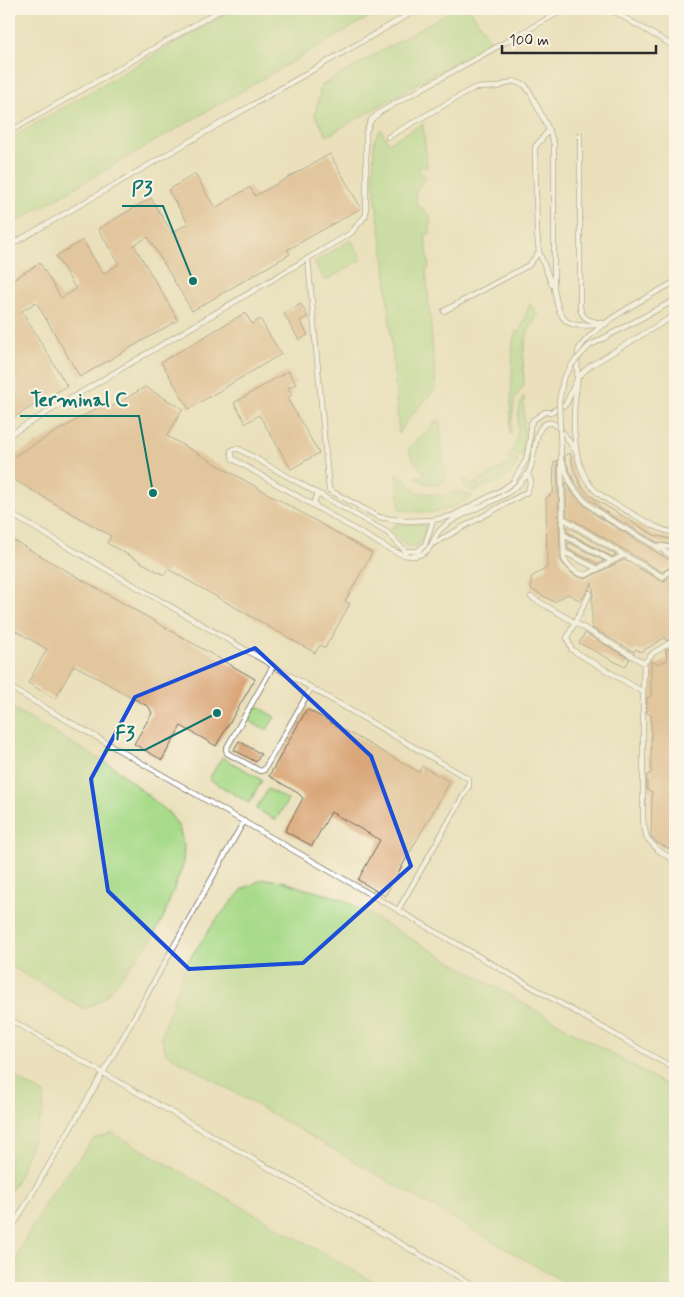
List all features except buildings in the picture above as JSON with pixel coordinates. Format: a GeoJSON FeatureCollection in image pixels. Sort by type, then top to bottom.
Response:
{"type":"FeatureCollection","features":[{"type":"Feature","properties":{"kind":"lane"},"geometry":{"type":"LineString","coordinates":[[9,132],[222,9]]}},
{"type":"Feature","properties":{"kind":"lane"},"geometry":{"type":"LineString","coordinates":[[9,246],[418,9]]}},
{"type":"Feature","properties":{"kind":"lane"},"geometry":{"type":"LineString","coordinates":[[9,435],[352,233],[366,215],[366,132],[371,120],[380,112],[565,9]]}},
{"type":"Feature","properties":{"kind":"lane"},"geometry":{"type":"LineString","coordinates":[[610,9],[675,47]]}},
{"type":"Feature","properties":{"kind":"lane"},"geometry":{"type":"LineString","coordinates":[[388,137],[474,88],[498,88],[513,81],[524,85],[531,94],[554,144],[554,288],[557,308],[560,316],[574,325],[606,324]]}},
{"type":"Feature","properties":{"kind":"lane"},"geometry":{"type":"LineString","coordinates":[[549,130],[535,147],[537,233],[539,252],[554,288]]}},
{"type":"Feature","properties":{"kind":"lane"},"geometry":{"type":"LineString","coordinates":[[580,136],[581,314],[585,318],[606,324]]}},
{"type":"Feature","properties":{"kind":"lane"},"geometry":{"type":"LineString","coordinates":[[444,311],[529,265],[539,252]]}},
{"type":"Feature","properties":{"kind":"lane"},"geometry":{"type":"LineString","coordinates":[[308,258],[329,490],[379,517],[391,519],[407,521],[433,520],[452,516],[502,490],[513,482],[526,460],[530,440],[530,426],[533,420],[545,412],[551,412],[566,404],[578,377],[590,366],[675,315]]}},
{"type":"Feature","properties":{"kind":"lane"},"geometry":{"type":"LineString","coordinates":[[675,282],[606,324],[578,350],[578,377],[574,406],[576,452],[584,476],[598,493],[656,527],[675,533]]}},
{"type":"Feature","properties":{"kind":"lane"},"geometry":{"type":"LineString","coordinates":[[624,554],[589,574],[581,575],[568,565],[564,559],[559,402],[563,379],[589,346],[675,300]]}},
{"type":"Feature","properties":{"kind":"lane"},"geometry":{"type":"LineString","coordinates":[[433,520],[425,545],[418,551],[405,551],[388,533],[322,495],[239,449],[231,451],[233,459],[399,554],[410,557],[428,550],[442,528],[515,489],[528,474],[534,463],[537,435],[540,428],[546,423],[552,422],[557,425],[576,452]]}},
{"type":"Feature","properties":{"kind":"lane"},"geometry":{"type":"LineString","coordinates":[[561,457],[568,477],[582,499],[675,558]]}},
{"type":"Feature","properties":{"kind":"lane"},"geometry":{"type":"LineString","coordinates":[[433,543],[527,492],[531,481],[528,474]]}},
{"type":"Feature","properties":{"kind":"lane"},"geometry":{"type":"LineString","coordinates":[[316,507],[314,502],[317,496],[322,495]]}},
{"type":"Feature","properties":{"kind":"lane"},"geometry":{"type":"LineString","coordinates":[[9,513],[468,779],[469,786],[398,910]]}},
{"type":"Feature","properties":{"kind":"lane"},"geometry":{"type":"LineString","coordinates":[[564,519],[663,577],[668,572]]}},
{"type":"Feature","properties":{"kind":"lane"},"geometry":{"type":"LineString","coordinates":[[564,535],[612,561]]}},
{"type":"Feature","properties":{"kind":"lane"},"geometry":{"type":"LineString","coordinates":[[657,545],[675,548]]}},
{"type":"Feature","properties":{"kind":"lane"},"geometry":{"type":"LineString","coordinates":[[564,552],[598,569]]}},
{"type":"Feature","properties":{"kind":"lane"},"geometry":{"type":"LineString","coordinates":[[590,593],[567,638],[572,650],[643,692]]}},
{"type":"Feature","properties":{"kind":"lane"},"geometry":{"type":"LineString","coordinates":[[531,596],[644,663]]}},
{"type":"Feature","properties":{"kind":"lane"},"geometry":{"type":"LineString","coordinates":[[674,640],[653,653],[644,663],[643,821],[647,838],[658,850],[675,862]]}},
{"type":"Feature","properties":{"kind":"lane"},"geometry":{"type":"LineString","coordinates":[[273,666],[226,749],[227,753],[260,771],[264,770],[311,688]]}},
{"type":"Feature","properties":{"kind":"lane"},"geometry":{"type":"LineString","coordinates":[[9,687],[675,1069]]}},
{"type":"Feature","properties":{"kind":"lane"},"geometry":{"type":"LineString","coordinates":[[9,1233],[103,1073],[244,821]]}},
{"type":"Feature","properties":{"kind":"lane"},"geometry":{"type":"LineString","coordinates":[[9,1018],[478,1288]]}},
{"type":"Feature","properties":{"kind":"highlighted area"},"geometry":{"type":"Polygon","coordinates":[[[255,648],[371,756],[411,866],[303,963],[189,969],[108,891],[91,779],[135,697],[255,648]]]}},
{"type":"Feature","properties":{"kind":"green space"},"geometry":{"type":"Polygon","coordinates":[[[234,9],[383,9],[9,226],[9,139],[234,9]]]}},
{"type":"Feature","properties":{"kind":"green space"},"geometry":{"type":"Polygon","coordinates":[[[454,9],[470,9],[491,41],[327,136],[315,115],[321,86],[454,9]]]}},
{"type":"Feature","properties":{"kind":"green space"},"geometry":{"type":"Polygon","coordinates":[[[423,124],[427,167],[417,168],[426,177],[416,191],[416,203],[430,216],[430,234],[425,235],[429,268],[426,268],[436,389],[407,420],[399,434],[385,263],[373,181],[374,143],[381,129],[388,143],[423,124]]]}},
{"type":"Feature","properties":{"kind":"green space"},"geometry":{"type":"Polygon","coordinates":[[[351,240],[362,259],[325,281],[314,262],[351,240]]]}},
{"type":"Feature","properties":{"kind":"green space"},"geometry":{"type":"Polygon","coordinates":[[[530,304],[538,315],[528,331],[525,343],[523,356],[524,385],[515,398],[510,435],[513,342],[516,331],[520,332],[530,304]]]}},
{"type":"Feature","properties":{"kind":"green space"},"geometry":{"type":"Polygon","coordinates":[[[524,396],[524,442],[521,457],[510,452],[517,439],[519,410],[524,396]]]}},
{"type":"Feature","properties":{"kind":"green space"},"geometry":{"type":"Polygon","coordinates":[[[437,420],[440,421],[445,482],[433,485],[423,482],[416,477],[426,475],[412,458],[408,449],[437,420]]]}},
{"type":"Feature","properties":{"kind":"green space"},"geometry":{"type":"Polygon","coordinates":[[[508,455],[518,461],[511,473],[506,477],[474,491],[464,487],[464,478],[473,485],[511,463],[508,455]]]}},
{"type":"Feature","properties":{"kind":"green space"},"geometry":{"type":"Polygon","coordinates":[[[397,472],[417,492],[444,496],[458,491],[473,496],[452,508],[429,513],[400,510],[397,472]]]}},
{"type":"Feature","properties":{"kind":"green space"},"geometry":{"type":"Polygon","coordinates":[[[424,524],[426,526],[424,537],[416,547],[406,546],[390,530],[394,525],[424,524]]]}},
{"type":"Feature","properties":{"kind":"green space"},"geometry":{"type":"Polygon","coordinates":[[[256,706],[275,717],[266,731],[248,720],[256,706]]]}},
{"type":"Feature","properties":{"kind":"green space"},"geometry":{"type":"Polygon","coordinates":[[[9,707],[115,768],[169,813],[179,827],[184,847],[183,865],[163,918],[150,942],[103,999],[85,1009],[9,965],[9,707]]]}},
{"type":"Feature","properties":{"kind":"green space"},"geometry":{"type":"Polygon","coordinates":[[[222,757],[262,780],[249,803],[209,779],[222,757]]]}},
{"type":"Feature","properties":{"kind":"green space"},"geometry":{"type":"Polygon","coordinates":[[[268,789],[288,800],[276,820],[256,809],[268,789]]]}},
{"type":"Feature","properties":{"kind":"green space"},"geometry":{"type":"Polygon","coordinates":[[[263,879],[283,881],[340,898],[675,1090],[675,1288],[574,1288],[166,1053],[161,1037],[186,964],[216,920],[243,889],[263,879]]]}},
{"type":"Feature","properties":{"kind":"green space"},"geometry":{"type":"Polygon","coordinates":[[[9,1074],[44,1094],[43,1112],[19,1176],[9,1194],[9,1074]]]}},
{"type":"Feature","properties":{"kind":"green space"},"geometry":{"type":"Polygon","coordinates":[[[113,1133],[384,1288],[9,1288],[9,1280],[22,1245],[50,1195],[94,1139],[113,1133]]]}},
{"type":"Feature","properties":{"kind":"place","name":"P3"},"geometry":{"type":"Point","coordinates":[193,281]}},
{"type":"Feature","properties":{"kind":"place","name":"Terminal C"},"geometry":{"type":"Point","coordinates":[153,493]}},
{"type":"Feature","properties":{"kind":"place","name":"F3"},"geometry":{"type":"Point","coordinates":[217,713]}}]}
